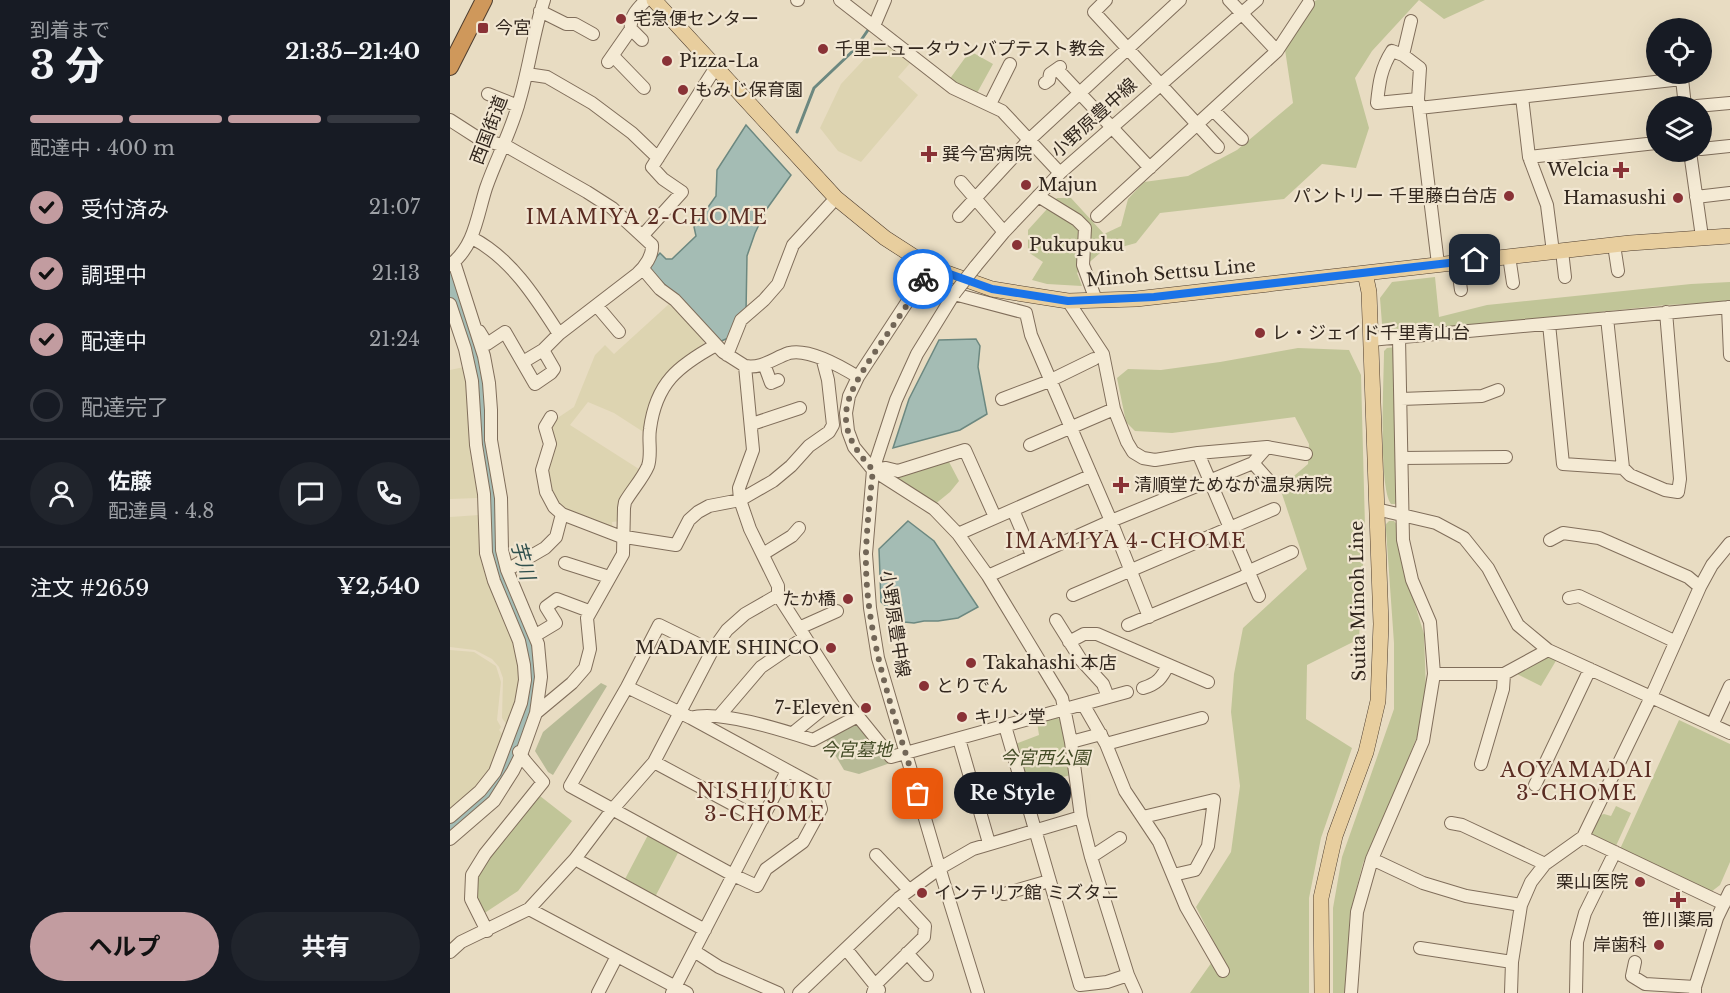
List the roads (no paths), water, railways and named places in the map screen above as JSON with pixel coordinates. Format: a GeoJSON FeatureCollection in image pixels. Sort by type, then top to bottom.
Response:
{"type":"FeatureCollection","features":[{"type":"Feature","properties":{"kind":"highway"},"geometry":{"type":"LineString","coordinates":[[450,68],[484,0]]}},
{"type":"Feature","properties":{"kind":"main road","name":"Minoh Settsu Line"},"geometry":{"type":"LineString","coordinates":[[654,0],[836,198],[885,238],[930,267],[992,289],[1068,301],[1146,297],[1614,245],[1730,236]]}},
{"type":"Feature","properties":{"kind":"main road","name":"Suita Minoh Line"},"geometry":{"type":"LineString","coordinates":[[1322,993],[1321,898],[1335,836],[1365,752],[1378,701],[1381,624],[1368,292],[1365,273]]}},
{"type":"Feature","properties":{"kind":"street"},"geometry":{"type":"LineString","coordinates":[[642,40],[631,29],[630,22],[646,0]]}},
{"type":"Feature","properties":{"kind":"street"},"geometry":{"type":"LineString","coordinates":[[840,0],[953,88],[1002,111],[1060,173]]}},
{"type":"Feature","properties":{"kind":"street"},"geometry":{"type":"LineString","coordinates":[[874,26],[885,0]]}},
{"type":"Feature","properties":{"kind":"street"},"geometry":{"type":"LineString","coordinates":[[958,216],[1029,140],[1180,0]]}},
{"type":"Feature","properties":{"kind":"street"},"geometry":{"type":"LineString","coordinates":[[1228,0],[1277,51]]}},
{"type":"Feature","properties":{"kind":"street","name":"小野原豊中線"},"geometry":{"type":"LineString","coordinates":[[978,993],[878,658],[870,608],[866,554],[873,470],[896,400],[917,354],[954,294],[975,267],[1004,232],[1060,173],[1257,0]]}},
{"type":"Feature","properties":{"kind":"street"},"geometry":{"type":"LineString","coordinates":[[1101,2],[1094,12],[1218,147]]}},
{"type":"Feature","properties":{"kind":"street"},"geometry":{"type":"LineString","coordinates":[[1097,216],[1277,51],[1308,4]]}},
{"type":"Feature","properties":{"kind":"street"},"geometry":{"type":"LineString","coordinates":[[542,6],[566,24],[575,24],[593,34]]}},
{"type":"Feature","properties":{"kind":"street","name":"西国街道"},"geometry":{"type":"LineString","coordinates":[[452,264],[472,238],[486,189],[519,106],[532,41],[542,6]]}},
{"type":"Feature","properties":{"kind":"street"},"geometry":{"type":"LineString","coordinates":[[1403,55],[1411,21]]}},
{"type":"Feature","properties":{"kind":"street"},"geometry":{"type":"LineString","coordinates":[[631,29],[610,59],[644,88]]}},
{"type":"Feature","properties":{"kind":"street"},"geometry":{"type":"LineString","coordinates":[[1438,264],[1418,103],[1420,68],[1403,55],[1392,51],[1384,63],[1379,80],[1377,103],[1418,103],[1522,97],[1682,79],[1684,96]]}},
{"type":"Feature","properties":{"kind":"street"},"geometry":{"type":"LineString","coordinates":[[990,104],[1010,64]]}},
{"type":"Feature","properties":{"kind":"street"},"geometry":{"type":"LineString","coordinates":[[643,235],[682,192],[652,167],[716,67]]}},
{"type":"Feature","properties":{"kind":"street"},"geometry":{"type":"LineString","coordinates":[[1045,83],[1049,80],[1050,74],[1058,68],[1110,128],[1150,168]]}},
{"type":"Feature","properties":{"kind":"street"},"geometry":{"type":"LineString","coordinates":[[527,74],[547,77],[592,103],[632,133],[658,158]]}},
{"type":"Feature","properties":{"kind":"street"},"geometry":{"type":"LineString","coordinates":[[488,94],[519,106]]}},
{"type":"Feature","properties":{"kind":"street"},"geometry":{"type":"LineString","coordinates":[[1522,97],[1529,158],[1547,205],[1566,277]]}},
{"type":"Feature","properties":{"kind":"street"},"geometry":{"type":"LineString","coordinates":[[1712,105],[1730,103]]}},
{"type":"Feature","properties":{"kind":"street"},"geometry":{"type":"LineString","coordinates":[[1213,110],[1242,139]]}},
{"type":"Feature","properties":{"kind":"street"},"geometry":{"type":"LineString","coordinates":[[450,120],[478,138],[508,147],[596,198],[612,208],[652,245],[653,250],[643,269],[559,334],[543,350],[523,362]]}},
{"type":"Feature","properties":{"kind":"street"},"geometry":{"type":"LineString","coordinates":[[1529,158],[1646,144]]}},
{"type":"Feature","properties":{"kind":"street"},"geometry":{"type":"LineString","coordinates":[[1712,148],[1730,146]]}},
{"type":"Feature","properties":{"kind":"street"},"geometry":{"type":"LineString","coordinates":[[1691,162],[1702,237]]}},
{"type":"Feature","properties":{"kind":"street"},"geometry":{"type":"LineString","coordinates":[[961,182],[974,200],[1004,232]]}},
{"type":"Feature","properties":{"kind":"street"},"geometry":{"type":"LineString","coordinates":[[1696,197],[1730,193]]}},
{"type":"Feature","properties":{"kind":"street"},"geometry":{"type":"LineString","coordinates":[[1038,196],[1077,220],[1085,228],[1083,265],[1096,300]]}},
{"type":"Feature","properties":{"kind":"street"},"geometry":{"type":"LineString","coordinates":[[727,355],[741,320],[778,284],[793,245],[836,198]]}},
{"type":"Feature","properties":{"kind":"street"},"geometry":{"type":"LineString","coordinates":[[472,238],[494,253],[532,292],[559,334]]}},
{"type":"Feature","properties":{"kind":"street"},"geometry":{"type":"LineString","coordinates":[[1614,245],[1618,271]]}},
{"type":"Feature","properties":{"kind":"street"},"geometry":{"type":"LineString","coordinates":[[1509,256],[1513,283]]}},
{"type":"Feature","properties":{"kind":"street"},"geometry":{"type":"LineString","coordinates":[[1457,262],[1461,290]]}},
{"type":"Feature","properties":{"kind":"street"},"geometry":{"type":"LineString","coordinates":[[452,264],[475,325],[489,383],[491,441],[500,489],[502,550],[507,570],[538,644],[541,680],[536,713]]}},
{"type":"Feature","properties":{"kind":"street"},"geometry":{"type":"LineString","coordinates":[[930,267],[858,377],[849,396],[846,413],[848,431],[854,447],[873,470],[934,509],[958,534],[988,576],[1062,698],[1071,742],[1081,817],[1091,857],[1128,975],[1136,993]]}},
{"type":"Feature","properties":{"kind":"street"},"geometry":{"type":"LineString","coordinates":[[643,269],[716,345],[745,366],[758,366],[798,352],[810,354],[858,377]]}},
{"type":"Feature","properties":{"kind":"street"},"geometry":{"type":"LineString","coordinates":[[954,294],[1026,313],[1031,335],[1111,521],[1149,617]]}},
{"type":"Feature","properties":{"kind":"street"},"geometry":{"type":"LineString","coordinates":[[1068,301],[1103,354],[1114,409],[1133,452],[1143,458],[1155,460],[1198,453],[1267,447],[1306,454]]}},
{"type":"Feature","properties":{"kind":"street"},"geometry":{"type":"LineString","coordinates":[[450,304],[465,349],[472,381],[476,445],[484,494],[486,553],[494,581],[516,634],[524,665],[525,680],[516,745],[494,801],[450,839]]}},
{"type":"Feature","properties":{"kind":"street"},"geometry":{"type":"LineString","coordinates":[[597,306],[619,332]]}},
{"type":"Feature","properties":{"kind":"street"},"geometry":{"type":"LineString","coordinates":[[1370,340],[1729,307],[1730,355]]}},
{"type":"Feature","properties":{"kind":"street"},"geometry":{"type":"LineString","coordinates":[[1607,318],[1623,468],[1630,475],[1665,490],[1678,492],[1680,479],[1666,312]]}},
{"type":"Feature","properties":{"kind":"street"},"geometry":{"type":"LineString","coordinates":[[1549,324],[1563,464],[1623,468]]}},
{"type":"Feature","properties":{"kind":"street"},"geometry":{"type":"LineString","coordinates":[[475,325],[487,344],[505,332],[536,384],[551,374],[554,369],[543,350]]}},
{"type":"Feature","properties":{"kind":"street"},"geometry":{"type":"LineString","coordinates":[[1351,993],[1357,912],[1372,859],[1423,741],[1434,674],[1430,622],[1412,580],[1403,540],[1399,338]]}},
{"type":"Feature","properties":{"kind":"street"},"geometry":{"type":"LineString","coordinates":[[450,817],[480,791],[491,778],[536,713],[572,683],[585,668],[590,654],[586,624],[589,611],[623,554],[624,508],[649,463],[649,431],[658,398],[670,377],[682,365],[716,345]]}},
{"type":"Feature","properties":{"kind":"street"},"geometry":{"type":"LineString","coordinates":[[1002,399],[1094,359]]}},
{"type":"Feature","properties":{"kind":"street"},"geometry":{"type":"LineString","coordinates":[[551,417],[545,427],[550,444],[542,470],[546,492],[554,507],[562,514],[624,537],[676,545],[690,520],[698,512],[709,506],[740,500],[773,481],[809,446],[829,432],[833,425],[828,380],[823,361]]}},
{"type":"Feature","properties":{"kind":"street"},"geometry":{"type":"LineString","coordinates":[[764,364],[771,383],[778,380]]}},
{"type":"Feature","properties":{"kind":"street"},"geometry":{"type":"LineString","coordinates":[[745,366],[753,450],[739,489],[740,500],[750,529],[778,586],[778,595],[858,716],[891,757],[1127,692]]}},
{"type":"Feature","properties":{"kind":"street"},"geometry":{"type":"LineString","coordinates":[[1401,399],[1482,396],[1498,390]]}},
{"type":"Feature","properties":{"kind":"street"},"geometry":{"type":"LineString","coordinates":[[752,424],[800,408]]}},
{"type":"Feature","properties":{"kind":"street"},"geometry":{"type":"LineString","coordinates":[[1030,445],[1114,409]]}},
{"type":"Feature","properties":{"kind":"street"},"geometry":{"type":"LineString","coordinates":[[988,576],[1111,521],[1253,463],[1267,447]]}},
{"type":"Feature","properties":{"kind":"street"},"geometry":{"type":"LineString","coordinates":[[873,470],[886,468],[898,471],[965,450],[995,517]]}},
{"type":"Feature","properties":{"kind":"street"},"geometry":{"type":"LineString","coordinates":[[1198,453],[1259,596]]}},
{"type":"Feature","properties":{"kind":"street"},"geometry":{"type":"LineString","coordinates":[[1402,458],[1506,457]]}},
{"type":"Feature","properties":{"kind":"street"},"geometry":{"type":"LineString","coordinates":[[1253,463],[1270,482]]}},
{"type":"Feature","properties":{"kind":"street"},"geometry":{"type":"LineString","coordinates":[[958,534],[1090,476]]}},
{"type":"Feature","properties":{"kind":"street"},"geometry":{"type":"LineString","coordinates":[[1073,595],[1274,509]]}},
{"type":"Feature","properties":{"kind":"street"},"geometry":{"type":"LineString","coordinates":[[1376,509],[1436,523],[1464,538],[1488,568],[1518,625],[1548,650],[1730,733]]}},
{"type":"Feature","properties":{"kind":"street"},"geometry":{"type":"LineString","coordinates":[[1013,510],[1032,555]]}},
{"type":"Feature","properties":{"kind":"street"},"geometry":{"type":"LineString","coordinates":[[507,570],[545,548],[556,537],[562,514]]}},
{"type":"Feature","properties":{"kind":"street"},"geometry":{"type":"LineString","coordinates":[[763,554],[792,536],[800,528]]}},
{"type":"Feature","properties":{"kind":"street"},"geometry":{"type":"LineString","coordinates":[[1550,540],[1563,533],[1599,538],[1688,577],[1700,587]]}},
{"type":"Feature","properties":{"kind":"street"},"geometry":{"type":"LineString","coordinates":[[1511,993],[1512,962],[1521,905],[1531,882],[1545,864],[1583,837],[1651,697],[1700,587],[1712,565],[1730,543]]}},
{"type":"Feature","properties":{"kind":"street"},"geometry":{"type":"LineString","coordinates":[[1128,625],[1250,573],[1292,552]]}},
{"type":"Feature","properties":{"kind":"street"},"geometry":{"type":"LineString","coordinates":[[565,563],[609,578]]}},
{"type":"Feature","properties":{"kind":"street"},"geometry":{"type":"LineString","coordinates":[[450,952],[461,942],[529,909],[575,859],[612,810],[654,762],[712,651],[727,630],[745,614],[778,595]]}},
{"type":"Feature","properties":{"kind":"street"},"geometry":{"type":"LineString","coordinates":[[1569,598],[1579,596],[1674,641]]}},
{"type":"Feature","properties":{"kind":"street"},"geometry":{"type":"LineString","coordinates":[[536,635],[556,623],[546,607],[557,600],[589,611]]}},
{"type":"Feature","properties":{"kind":"street"},"geometry":{"type":"LineString","coordinates":[[720,716],[761,667],[802,633],[837,611]]}},
{"type":"Feature","properties":{"kind":"street"},"geometry":{"type":"LineString","coordinates":[[1056,620],[1081,660],[1103,684],[1108,697]]}},
{"type":"Feature","properties":{"kind":"street"},"geometry":{"type":"LineString","coordinates":[[627,687],[691,718],[814,784],[821,809],[803,842],[766,869],[757,886],[570,786],[627,687],[659,625],[712,651]]}},
{"type":"Feature","properties":{"kind":"street"},"geometry":{"type":"LineString","coordinates":[[1069,642],[1084,634],[1097,634],[1208,682]]}},
{"type":"Feature","properties":{"kind":"street"},"geometry":{"type":"LineString","coordinates":[[1434,674],[1504,674],[1548,650]]}},
{"type":"Feature","properties":{"kind":"street"},"geometry":{"type":"LineString","coordinates":[[1143,688],[1162,678],[1168,665]]}},
{"type":"Feature","properties":{"kind":"street"},"geometry":{"type":"LineString","coordinates":[[1535,784],[1590,669]]}},
{"type":"Feature","properties":{"kind":"street"},"geometry":{"type":"LineString","coordinates":[[1481,764],[1503,689],[1504,674]]}},
{"type":"Feature","properties":{"kind":"street"},"geometry":{"type":"LineString","coordinates":[[1712,725],[1730,686]]}},
{"type":"Feature","properties":{"kind":"street"},"geometry":{"type":"LineString","coordinates":[[1083,704],[1104,739],[1125,791],[1159,842],[1186,907],[1223,971]]}},
{"type":"Feature","properties":{"kind":"street"},"geometry":{"type":"LineString","coordinates":[[793,734],[820,711]]}},
{"type":"Feature","properties":{"kind":"street"},"geometry":{"type":"LineString","coordinates":[[691,718],[701,715],[720,716],[813,740],[858,716]]}},
{"type":"Feature","properties":{"kind":"street"},"geometry":{"type":"LineString","coordinates":[[1071,742],[1104,739],[1202,718]]}},
{"type":"Feature","properties":{"kind":"street"},"geometry":{"type":"LineString","coordinates":[[1005,726],[1080,985],[1108,987],[1128,975]]}},
{"type":"Feature","properties":{"kind":"street"},"geometry":{"type":"LineString","coordinates":[[959,739],[989,843]]}},
{"type":"Feature","properties":{"kind":"street"},"geometry":{"type":"LineString","coordinates":[[487,931],[471,899],[472,875],[485,855],[543,782],[516,745]]}},
{"type":"Feature","properties":{"kind":"street"},"geometry":{"type":"LineString","coordinates":[[654,762],[762,820]]}},
{"type":"Feature","properties":{"kind":"street"},"geometry":{"type":"LineString","coordinates":[[674,990],[787,771]]}},
{"type":"Feature","properties":{"kind":"street"},"geometry":{"type":"LineString","coordinates":[[1143,817],[1214,800],[1208,846],[1195,870],[1173,875]]}},
{"type":"Feature","properties":{"kind":"street"},"geometry":{"type":"LineString","coordinates":[[799,993],[899,898],[940,868],[973,849],[989,843],[1081,817]]}},
{"type":"Feature","properties":{"kind":"street"},"geometry":{"type":"LineString","coordinates":[[1451,823],[1462,825],[1545,864]]}},
{"type":"Feature","properties":{"kind":"street"},"geometry":{"type":"LineString","coordinates":[[1583,837],[1724,904]]}},
{"type":"Feature","properties":{"kind":"street"},"geometry":{"type":"LineString","coordinates":[[1091,857],[1120,838]]}},
{"type":"Feature","properties":{"kind":"street"},"geometry":{"type":"LineString","coordinates":[[1576,993],[1577,942],[1585,914],[1615,852]]}},
{"type":"Feature","properties":{"kind":"street"},"geometry":{"type":"LineString","coordinates":[[876,855],[909,890]]}},
{"type":"Feature","properties":{"kind":"street"},"geometry":{"type":"LineString","coordinates":[[575,859],[705,930]]}},
{"type":"Feature","properties":{"kind":"street"},"geometry":{"type":"LineString","coordinates":[[1372,859],[1423,883],[1466,896],[1521,905]]}},
{"type":"Feature","properties":{"kind":"street"},"geometry":{"type":"LineString","coordinates":[[1004,894],[1049,881]]}},
{"type":"Feature","properties":{"kind":"street"},"geometry":{"type":"LineString","coordinates":[[1635,962],[1632,976],[1645,984],[1695,990],[1730,891]]}},
{"type":"Feature","properties":{"kind":"street"},"geometry":{"type":"LineString","coordinates":[[846,949],[877,990],[907,953],[924,937],[925,926],[899,898]]}},
{"type":"Feature","properties":{"kind":"street"},"geometry":{"type":"LineString","coordinates":[[529,909],[617,956],[674,990],[687,993]]}},
{"type":"Feature","properties":{"kind":"street"},"geometry":{"type":"LineString","coordinates":[[1420,948],[1512,962]]}},
{"type":"Feature","properties":{"kind":"street"},"geometry":{"type":"LineString","coordinates":[[694,951],[718,967],[778,993]]}},
{"type":"Feature","properties":{"kind":"street"},"geometry":{"type":"LineString","coordinates":[[907,953],[927,975]]}},
{"type":"Feature","properties":{"kind":"street"},"geometry":{"type":"LineString","coordinates":[[598,993],[617,956]]}},
{"type":"Feature","properties":{"kind":"water"},"geometry":{"type":"Polygon","coordinates":[[[746,125],[791,175],[766,210],[747,256],[746,312],[729,343],[726,339],[719,342],[648,267],[660,253],[666,259],[672,259],[696,236],[694,227],[716,196],[717,170],[746,125]]]}},
{"type":"Feature","properties":{"kind":"water"},"geometry":{"type":"Polygon","coordinates":[[[976,339],[980,346],[978,367],[987,414],[960,430],[893,448],[909,399],[939,340],[976,339]]]}},
{"type":"Feature","properties":{"kind":"water"},"geometry":{"type":"Polygon","coordinates":[[[908,521],[934,541],[978,607],[958,618],[914,623],[904,622],[881,602],[879,549],[908,521]]]}},
{"type":"Feature","properties":{"kind":"waterway"},"geometry":{"type":"LineString","coordinates":[[797,132],[814,88],[855,49],[868,30]]}},
{"type":"Feature","properties":{"kind":"waterway","name":"芋川"},"geometry":{"type":"LineString","coordinates":[[450,274],[468,326],[481,376],[485,411],[484,440],[494,490],[495,552],[529,643],[534,680],[531,703],[504,775],[481,805],[450,831]]}},
{"type":"Feature","properties":{"kind":"place","name":"宅急便センター"},"geometry":{"type":"Point","coordinates":[621,19]}},
{"type":"Feature","properties":{"kind":"place","name":"今宮"},"geometry":{"type":"Point","coordinates":[483,28]}},
{"type":"Feature","properties":{"kind":"place","name":"千里ニュータウンバプテスト教会"},"geometry":{"type":"Point","coordinates":[823,49]}},
{"type":"Feature","properties":{"kind":"place","name":"Pizza-La"},"geometry":{"type":"Point","coordinates":[667,61]}},
{"type":"Feature","properties":{"kind":"place","name":"もみじ保育園"},"geometry":{"type":"Point","coordinates":[683,90]}},
{"type":"Feature","properties":{"kind":"place","name":"巽今宮病院"},"geometry":{"type":"Point","coordinates":[929,154]}},
{"type":"Feature","properties":{"kind":"place","name":"Welcia"},"geometry":{"type":"Point","coordinates":[1621,170]}},
{"type":"Feature","properties":{"kind":"place","name":"Majun"},"geometry":{"type":"Point","coordinates":[1026,185]}},
{"type":"Feature","properties":{"kind":"place","name":"パントリー 千里藤白台店"},"geometry":{"type":"Point","coordinates":[1509,196]}},
{"type":"Feature","properties":{"kind":"place","name":"Hamasushi"},"geometry":{"type":"Point","coordinates":[1678,198]}},
{"type":"Feature","properties":{"kind":"place","name":"Pukupuku"},"geometry":{"type":"Point","coordinates":[1017,245]}},
{"type":"Feature","properties":{"kind":"place","name":"レ・ジェイド千里青山台"},"geometry":{"type":"Point","coordinates":[1260,333]}},
{"type":"Feature","properties":{"kind":"place","name":"清順堂ためなが温泉病院"},"geometry":{"type":"Point","coordinates":[1121,485]}},
{"type":"Feature","properties":{"kind":"place","name":"たか橋"},"geometry":{"type":"Point","coordinates":[848,599]}},
{"type":"Feature","properties":{"kind":"place","name":"MADAME SHINCO"},"geometry":{"type":"Point","coordinates":[831,648]}},
{"type":"Feature","properties":{"kind":"place","name":"Takahashi 本店"},"geometry":{"type":"Point","coordinates":[971,663]}},
{"type":"Feature","properties":{"kind":"place","name":"とりでん"},"geometry":{"type":"Point","coordinates":[924,686]}},
{"type":"Feature","properties":{"kind":"place","name":"7-Eleven"},"geometry":{"type":"Point","coordinates":[866,708]}},
{"type":"Feature","properties":{"kind":"place","name":"キリン堂"},"geometry":{"type":"Point","coordinates":[962,717]}},
{"type":"Feature","properties":{"kind":"place","name":"Re Style"},"geometry":{"type":"Point","coordinates":[918,794]}},
{"type":"Feature","properties":{"kind":"place","name":"栗山医院"},"geometry":{"type":"Point","coordinates":[1640,882]}},
{"type":"Feature","properties":{"kind":"place","name":"インテリア館 ミズタニ"},"geometry":{"type":"Point","coordinates":[922,893]}},
{"type":"Feature","properties":{"kind":"place","name":"笹川薬局"},"geometry":{"type":"Point","coordinates":[1678,900]}},
{"type":"Feature","properties":{"kind":"place","name":"岸歯科"},"geometry":{"type":"Point","coordinates":[1659,945]}},
{"type":"Feature","properties":{"kind":"district","name":"IMAMIYA 2-CHOME"},"geometry":{"type":"Point","coordinates":[647,217]}},
{"type":"Feature","properties":{"kind":"district","name":"IMAMIYA 4-CHOME"},"geometry":{"type":"Point","coordinates":[1126,541]}},
{"type":"Feature","properties":{"kind":"district","name":"AOYAMADAI 3-CHOME"},"geometry":{"type":"Point","coordinates":[1577,782]}},
{"type":"Feature","properties":{"kind":"district","name":"NISHIJUKU 3-CHOME"},"geometry":{"type":"Point","coordinates":[765,802]}},
{"type":"Feature","properties":{"kind":"park label","name":"今宮墓地"},"geometry":{"type":"Point","coordinates":[856,750]}},
{"type":"Feature","properties":{"kind":"park label","name":"今宮西公園"},"geometry":{"type":"Point","coordinates":[1045,758]}}]}
